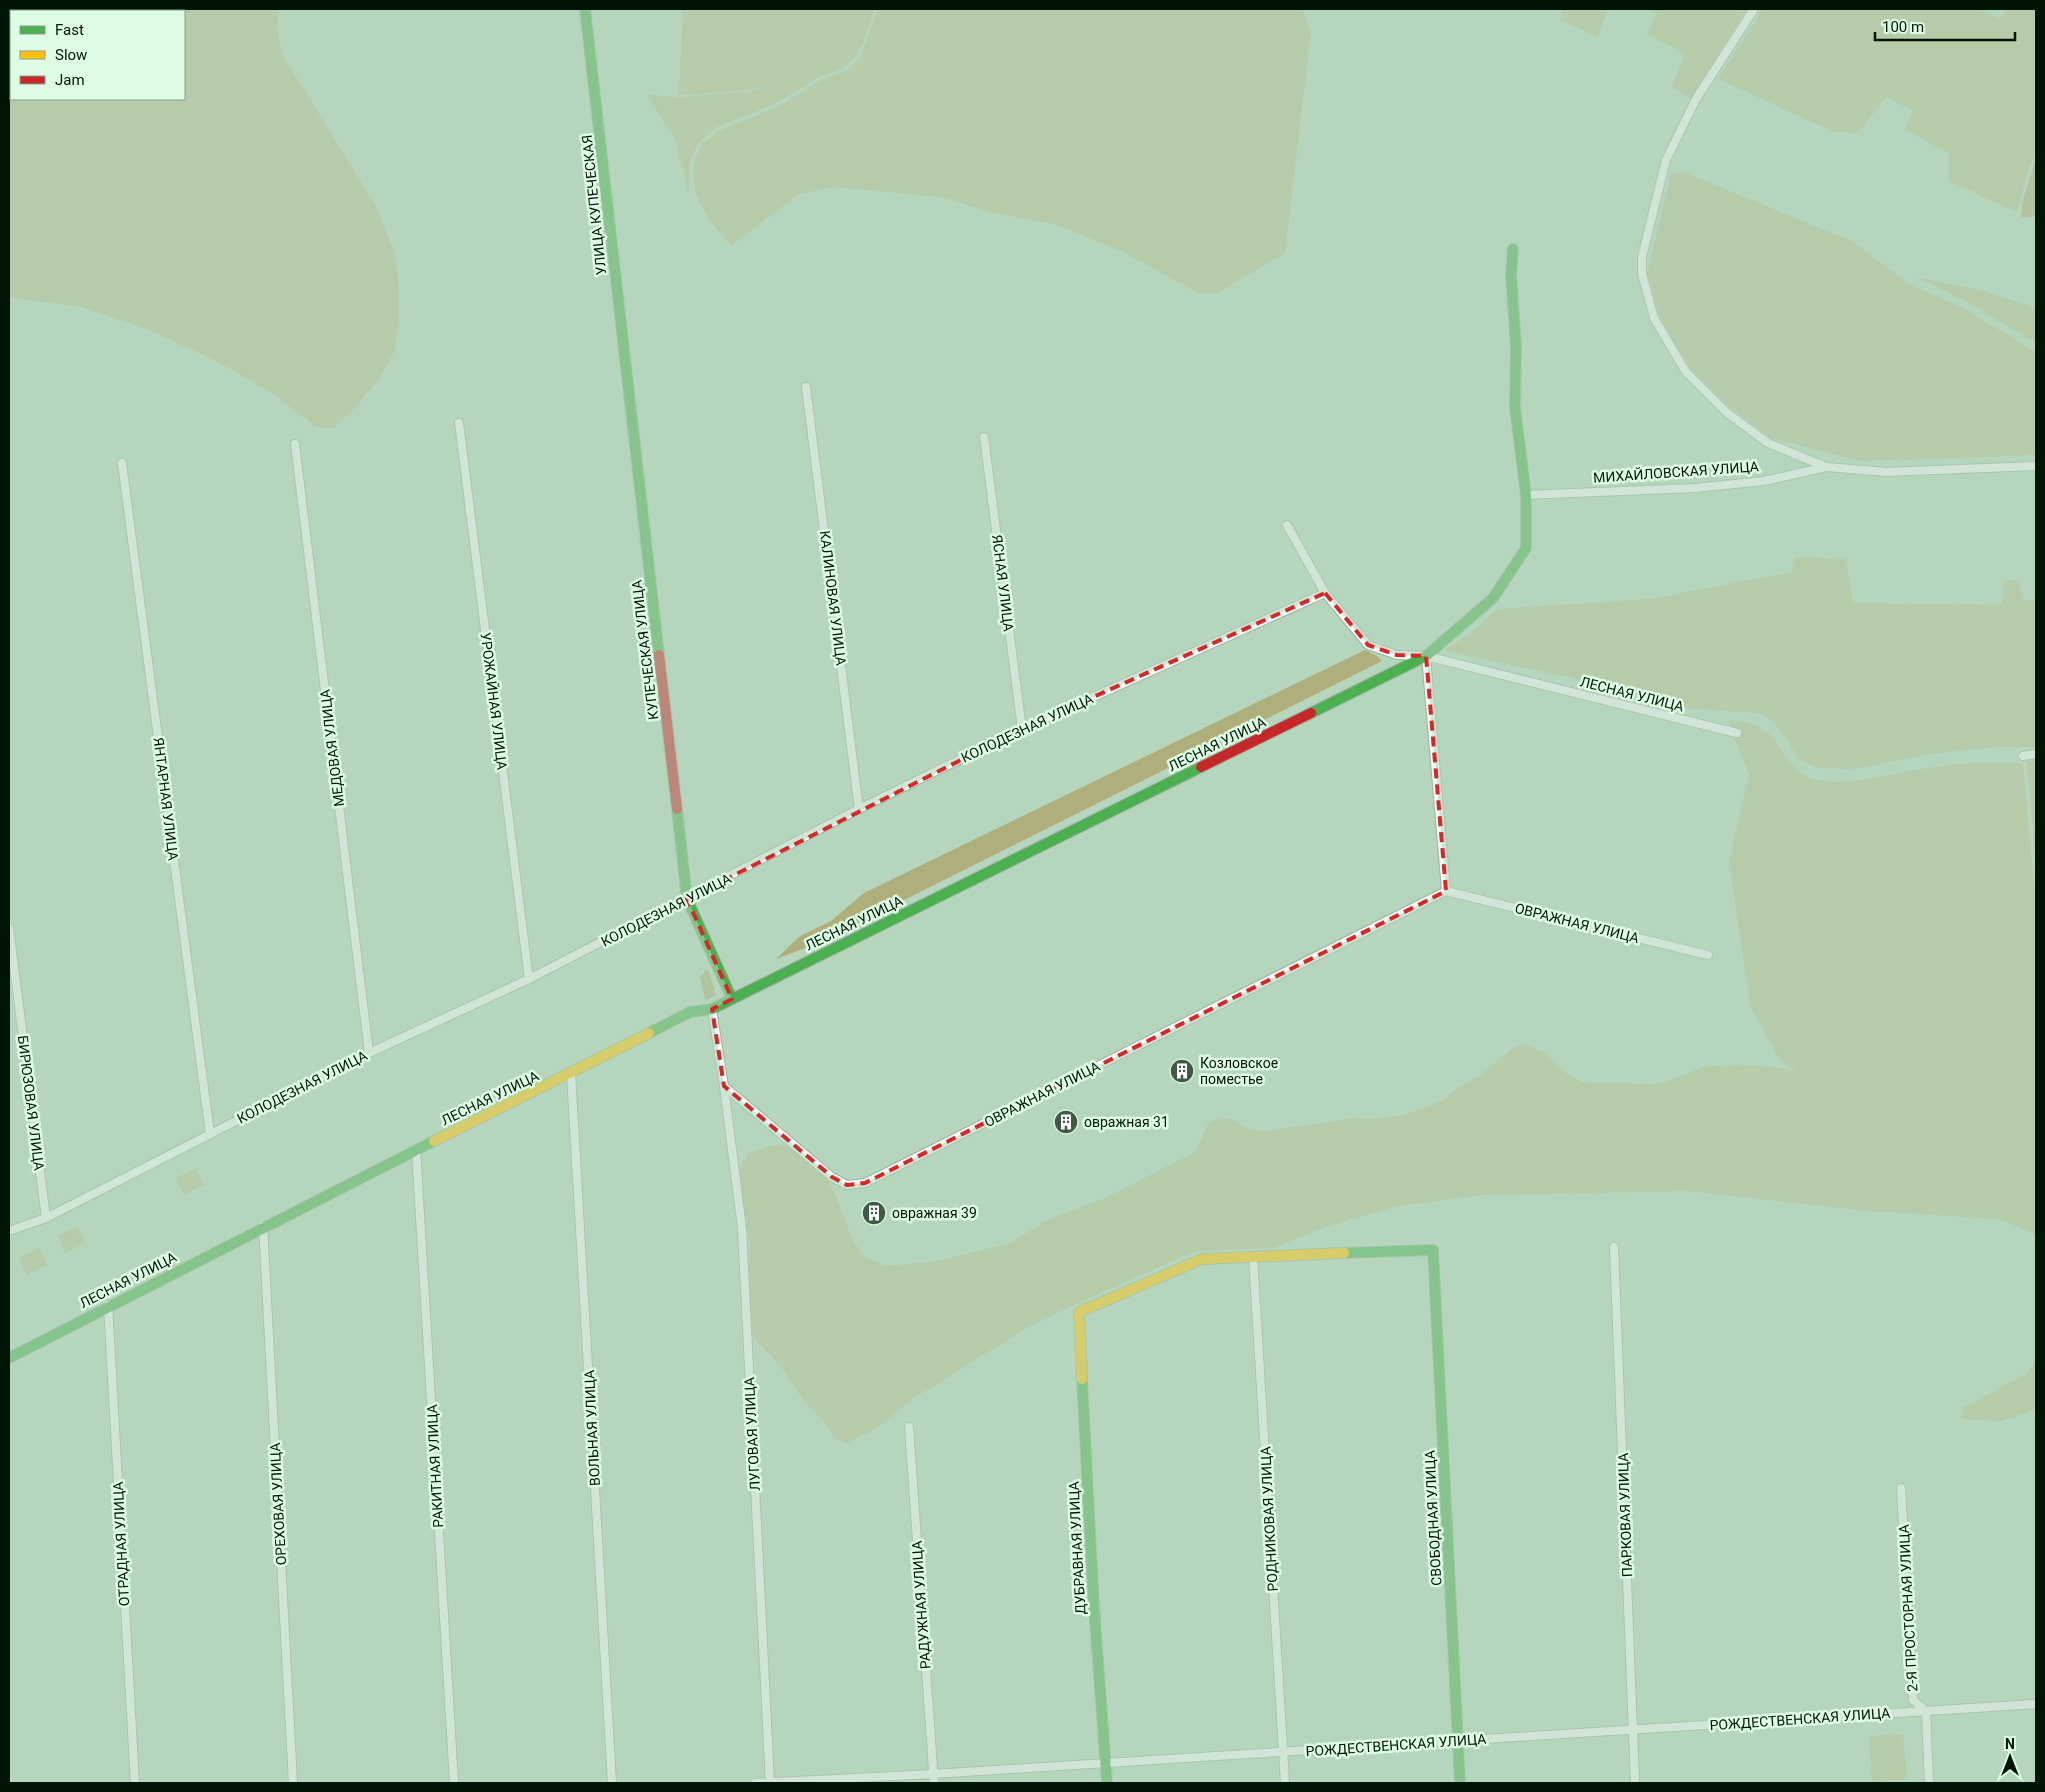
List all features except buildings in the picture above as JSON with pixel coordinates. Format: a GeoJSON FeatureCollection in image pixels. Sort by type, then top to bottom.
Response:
{"type":"FeatureCollection","features":[{"type":"Feature","properties":{"kind":"street","name":"УЛИЦА КУПЕЧЕСКАЯ"},"geometry":{"type":"LineString","coordinates":[[585,9],[630,398]]}},
{"type":"Feature","properties":{"kind":"street","name":"МИХАЙЛОВСКАЯ УЛИЦА"},"geometry":{"type":"LineString","coordinates":[[1754,9],[1696,99],[1666,160],[1642,257],[1642,274],[1654,318],[1686,372],[1726,412],[1768,443],[1826,467]]}},
{"type":"Feature","properties":{"kind":"street"},"geometry":{"type":"LineString","coordinates":[[1287,525],[1325,594],[1368,645],[1397,655],[1426,656],[1457,626],[1493,598],[1526,548],[1526,495],[1516,407],[1516,346],[1511,275],[1513,249]]}},
{"type":"Feature","properties":{"kind":"street","name":"КАЛИНОВАЯ УЛИЦА"},"geometry":{"type":"LineString","coordinates":[[806,387],[859,809]]}},
{"type":"Feature","properties":{"kind":"street","name":"КУПЕЧЕСКАЯ УЛИЦА"},"geometry":{"type":"LineString","coordinates":[[630,398],[687,899],[732,999]]}},
{"type":"Feature","properties":{"kind":"street","name":"УРОЖАЙНАЯ УЛИЦА"},"geometry":{"type":"LineString","coordinates":[[459,423],[529,979]]}},
{"type":"Feature","properties":{"kind":"street","name":"ЯСНАЯ УЛИЦА"},"geometry":{"type":"LineString","coordinates":[[984,437],[1022,729]]}},
{"type":"Feature","properties":{"kind":"street","name":"МЕДОВАЯ УЛИЦА"},"geometry":{"type":"LineString","coordinates":[[295,444],[369,1053]]}},
{"type":"Feature","properties":{"kind":"street","name":"ЯНТАРНАЯ УЛИЦА"},"geometry":{"type":"LineString","coordinates":[[122,463],[210,1134]]}},
{"type":"Feature","properties":{"kind":"street","name":"МИХАЙЛОВСКАЯ УЛИЦА"},"geometry":{"type":"LineString","coordinates":[[1526,495],[1705,487],[1764,481],[1826,467],[1888,472],[2036,466]]}},
{"type":"Feature","properties":{"kind":"street","name":"КОЛОДЕЗНАЯ УЛИЦА"},"geometry":{"type":"LineString","coordinates":[[9,1231],[46,1218],[369,1053],[529,979],[859,809],[1022,729],[1325,594]]}},
{"type":"Feature","properties":{"kind":"street"},"geometry":{"type":"LineString","coordinates":[[1426,656],[1446,891]]}},
{"type":"Feature","properties":{"kind":"street","name":"ЛЕСНАЯ УЛИЦА"},"geometry":{"type":"LineString","coordinates":[[9,1358],[263,1226],[571,1074],[690,1012],[712,1009],[1426,656],[1737,733]]}},
{"type":"Feature","properties":{"kind":"street"},"geometry":{"type":"LineString","coordinates":[[2023,756],[2036,754]]}},
{"type":"Feature","properties":{"kind":"street","name":"ОВРАЖНАЯ УЛИЦА"},"geometry":{"type":"LineString","coordinates":[[724,1086],[832,1178],[847,1186],[865,1183],[1446,891],[1708,955]]}},
{"type":"Feature","properties":{"kind":"street","name":"БИРЮЗОВАЯ УЛИЦА"},"geometry":{"type":"LineString","coordinates":[[9,928],[46,1218]]}},
{"type":"Feature","properties":{"kind":"street"},"geometry":{"type":"LineString","coordinates":[[712,1009],[724,1086]]}},
{"type":"Feature","properties":{"kind":"street","name":"ВОЛЬНАЯ УЛИЦА"},"geometry":{"type":"LineString","coordinates":[[571,1074],[612,1783]]}},
{"type":"Feature","properties":{"kind":"street","name":"ЛУГОВАЯ УЛИЦА"},"geometry":{"type":"LineString","coordinates":[[724,1086],[742,1229],[770,1783]]}},
{"type":"Feature","properties":{"kind":"street","name":"РАКИТНАЯ УЛИЦА"},"geometry":{"type":"LineString","coordinates":[[416,1149],[454,1783]]}},
{"type":"Feature","properties":{"kind":"street","name":"ОРЕХОВАЯ УЛИЦА"},"geometry":{"type":"LineString","coordinates":[[263,1226],[293,1783]]}},
{"type":"Feature","properties":{"kind":"street","name":"ПАРКОВАЯ УЛИЦА"},"geometry":{"type":"LineString","coordinates":[[1614,1247],[1635,1783]]}},
{"type":"Feature","properties":{"kind":"street","name":"СВОБОДНАЯ УЛИЦА"},"geometry":{"type":"LineString","coordinates":[[1254,1256],[1433,1250],[1460,1783]]}},
{"type":"Feature","properties":{"kind":"street","name":"ДУБРАВНАЯ УЛИЦА"},"geometry":{"type":"LineString","coordinates":[[1107,1783],[1094,1607],[1079,1312],[1202,1259],[1254,1256]]}},
{"type":"Feature","properties":{"kind":"street","name":"РОДНИКОВАЯ УЛИЦА"},"geometry":{"type":"LineString","coordinates":[[1254,1256],[1285,1783]]}},
{"type":"Feature","properties":{"kind":"street","name":"ОТРАДНАЯ УЛИЦА"},"geometry":{"type":"LineString","coordinates":[[108,1305],[135,1783]]}},
{"type":"Feature","properties":{"kind":"street","name":"РАДУЖНАЯ УЛИЦА"},"geometry":{"type":"LineString","coordinates":[[909,1427],[934,1783]]}},
{"type":"Feature","properties":{"kind":"street","name":"2-Я ПРОСТОРНАЯ УЛИЦА"},"geometry":{"type":"LineString","coordinates":[[1901,1488],[1914,1700],[1926,1711]]}},
{"type":"Feature","properties":{"kind":"street","name":"РОЖДЕСТВЕНСКАЯ УЛИЦА"},"geometry":{"type":"LineString","coordinates":[[755,1783],[933,1774],[2036,1704]]}},
{"type":"Feature","properties":{"kind":"street"},"geometry":{"type":"LineString","coordinates":[[1926,1711],[1929,1783]]}},
{"type":"Feature","properties":{"kind":"highlighted area"},"geometry":{"type":"Polygon","coordinates":[[[1325,593],[1368,645],[1397,655],[1426,656],[1446,891],[865,1183],[847,1185],[832,1177],[724,1086],[712,1009],[732,999],[687,899],[1022,729],[1325,593]]]}},
{"type":"Feature","properties":{"kind":"green space"},"geometry":{"type":"Polygon","coordinates":[[[9,9],[279,9],[277,27],[282,54],[374,203],[393,248],[398,274],[399,317],[395,350],[379,379],[353,410],[333,428],[316,427],[272,393],[213,359],[142,327],[78,306],[9,298],[9,9]]]}},
{"type":"Feature","properties":{"kind":"green space"},"geometry":{"type":"Polygon","coordinates":[[[683,9],[874,9],[858,52],[848,64],[835,72],[816,78],[767,87],[679,95],[683,9]]]}},
{"type":"Feature","properties":{"kind":"green space"},"geometry":{"type":"Polygon","coordinates":[[[878,9],[1302,9],[1311,31],[1285,253],[1219,292],[1201,294],[1123,252],[1055,224],[997,214],[940,197],[834,187],[799,194],[731,246],[711,223],[696,194],[693,170],[702,144],[718,131],[777,107],[824,78],[848,70],[861,57],[878,9]]]}},
{"type":"Feature","properties":{"kind":"green space"},"geometry":{"type":"Polygon","coordinates":[[[1563,9],[1608,9],[1598,37],[1560,20],[1563,9]]]}},
{"type":"Feature","properties":{"kind":"green space"},"geometry":{"type":"Polygon","coordinates":[[[1645,9],[1746,9],[1691,99],[1672,87],[1685,54],[1647,34],[1657,13],[1645,9]]]}},
{"type":"Feature","properties":{"kind":"green space"},"geometry":{"type":"Polygon","coordinates":[[[1763,9],[1979,9],[2000,19],[2007,9],[2036,9],[2036,154],[2030,165],[2017,212],[1949,181],[1949,154],[1905,129],[1913,111],[1886,97],[1858,133],[1834,132],[1718,79],[1763,9]]]}},
{"type":"Feature","properties":{"kind":"green space"},"geometry":{"type":"Polygon","coordinates":[[[821,76],[775,104],[715,128],[706,135],[695,149],[692,157],[689,174],[689,194],[676,141],[647,95],[681,97],[747,92],[821,76]]]}},
{"type":"Feature","properties":{"kind":"green space"},"geometry":{"type":"Polygon","coordinates":[[[2036,158],[2036,216],[2021,218],[2022,203],[2036,158]]]}},
{"type":"Feature","properties":{"kind":"green space"},"geometry":{"type":"Polygon","coordinates":[[[1683,172],[1852,241],[1908,283],[1968,311],[2036,352],[2036,455],[1861,461],[1771,438],[1731,408],[1690,367],[1660,317],[1647,274],[1671,174],[1683,172]]]}},
{"type":"Feature","properties":{"kind":"green space"},"geometry":{"type":"Polygon","coordinates":[[[1916,277],[1980,290],[2036,308],[2036,343],[1971,304],[1916,277]]]}},
{"type":"Feature","properties":{"kind":"green space"},"geometry":{"type":"Polygon","coordinates":[[[1795,557],[1845,559],[1853,603],[2002,605],[2003,581],[2019,580],[2023,600],[2036,600],[2036,747],[1998,747],[1930,754],[1854,769],[1817,768],[1798,759],[1787,739],[1770,719],[1758,713],[1692,709],[1569,677],[1446,651],[1447,648],[1468,635],[1498,609],[1650,599],[1792,572],[1795,557]]]}},
{"type":"Feature","properties":{"kind":"green space"},"geometry":{"type":"Polygon","coordinates":[[[1365,650],[1382,661],[816,944],[776,959],[800,936],[831,921],[864,893],[1365,650]]]}},
{"type":"Feature","properties":{"kind":"green space"},"geometry":{"type":"Polygon","coordinates":[[[1728,720],[1748,723],[1762,729],[1772,738],[1796,768],[1807,776],[1822,781],[1854,781],[1909,771],[1966,764],[2023,764],[2036,905],[2036,1236],[1999,1219],[1868,1211],[1688,1191],[1480,1195],[1394,1207],[1325,1227],[1273,1248],[1195,1251],[1027,1328],[914,1398],[874,1430],[846,1443],[835,1438],[824,1422],[803,1400],[779,1364],[754,1339],[747,1288],[750,1246],[741,1200],[740,1167],[749,1153],[770,1146],[785,1145],[798,1153],[826,1178],[835,1194],[853,1241],[865,1257],[884,1265],[896,1265],[933,1262],[1011,1243],[1047,1220],[1105,1198],[1195,1152],[1208,1124],[1220,1118],[1233,1120],[1248,1129],[1266,1131],[1356,1118],[1373,1119],[1401,1116],[1442,1101],[1457,1088],[1481,1075],[1512,1048],[1524,1044],[1546,1053],[1558,1067],[1582,1082],[1651,1084],[1666,1082],[1706,1066],[1757,1065],[1797,1071],[1786,1065],[1777,1055],[1750,1005],[1729,862],[1749,774],[1728,720]]]}},
{"type":"Feature","properties":{"kind":"green space"},"geometry":{"type":"Polygon","coordinates":[[[2026,754],[2036,754],[2036,867],[2026,754]]]}},
{"type":"Feature","properties":{"kind":"green space"},"geometry":{"type":"Polygon","coordinates":[[[708,969],[716,995],[705,1001],[700,976],[708,969]]]}},
{"type":"Feature","properties":{"kind":"green space"},"geometry":{"type":"Polygon","coordinates":[[[196,1168],[204,1185],[184,1195],[176,1178],[196,1168]]]}},
{"type":"Feature","properties":{"kind":"green space"},"geometry":{"type":"Polygon","coordinates":[[[78,1227],[86,1243],[65,1253],[58,1236],[78,1227]]]}},
{"type":"Feature","properties":{"kind":"green space"},"geometry":{"type":"Polygon","coordinates":[[[39,1248],[47,1265],[27,1275],[19,1258],[39,1248]]]}},
{"type":"Feature","properties":{"kind":"green space"},"geometry":{"type":"Polygon","coordinates":[[[2036,1362],[2036,1410],[2002,1421],[1962,1419],[1963,1408],[2024,1375],[2036,1362]]]}},
{"type":"Feature","properties":{"kind":"green space"},"geometry":{"type":"Polygon","coordinates":[[[1903,1734],[1907,1779],[1872,1782],[1869,1736],[1903,1734]]]}},
{"type":"Feature","properties":{"kind":"traffic: fast"},"geometry":{"type":"LineString","coordinates":[[585,9],[659,655]]}},
{"type":"Feature","properties":{"kind":"traffic: fast"},"geometry":{"type":"LineString","coordinates":[[1311,713],[1426,656],[1493,598],[1526,548],[1526,495],[1515,407],[1516,346],[1511,275],[1513,249]]}},
{"type":"Feature","properties":{"kind":"traffic: fast"},"geometry":{"type":"LineString","coordinates":[[649,1033],[690,1012],[712,1009],[1201,767]]}},
{"type":"Feature","properties":{"kind":"traffic: fast"},"geometry":{"type":"LineString","coordinates":[[677,809],[687,899],[732,999]]}},
{"type":"Feature","properties":{"kind":"traffic: fast"},"geometry":{"type":"LineString","coordinates":[[9,1358],[434,1141]]}},
{"type":"Feature","properties":{"kind":"traffic: fast"},"geometry":{"type":"LineString","coordinates":[[1344,1253],[1433,1250],[1460,1783]]}},
{"type":"Feature","properties":{"kind":"traffic: fast"},"geometry":{"type":"LineString","coordinates":[[1082,1379],[1094,1607],[1107,1783]]}},
{"type":"Feature","properties":{"kind":"traffic: slow"},"geometry":{"type":"LineString","coordinates":[[434,1141],[649,1033]]}},
{"type":"Feature","properties":{"kind":"traffic: slow"},"geometry":{"type":"LineString","coordinates":[[1082,1379],[1079,1312],[1202,1259],[1344,1253]]}},
{"type":"Feature","properties":{"kind":"traffic: jam"},"geometry":{"type":"LineString","coordinates":[[659,655],[677,809]]}},
{"type":"Feature","properties":{"kind":"traffic: jam"},"geometry":{"type":"LineString","coordinates":[[1201,767],[1311,713]]}},
{"type":"Feature","properties":{"kind":"place","name":"Козловское поместье"},"geometry":{"type":"Point","coordinates":[1182,1071]}},
{"type":"Feature","properties":{"kind":"place","name":"овражная 31"},"geometry":{"type":"Point","coordinates":[1066,1122]}},
{"type":"Feature","properties":{"kind":"place","name":"овражная 39"},"geometry":{"type":"Point","coordinates":[874,1213]}}]}
